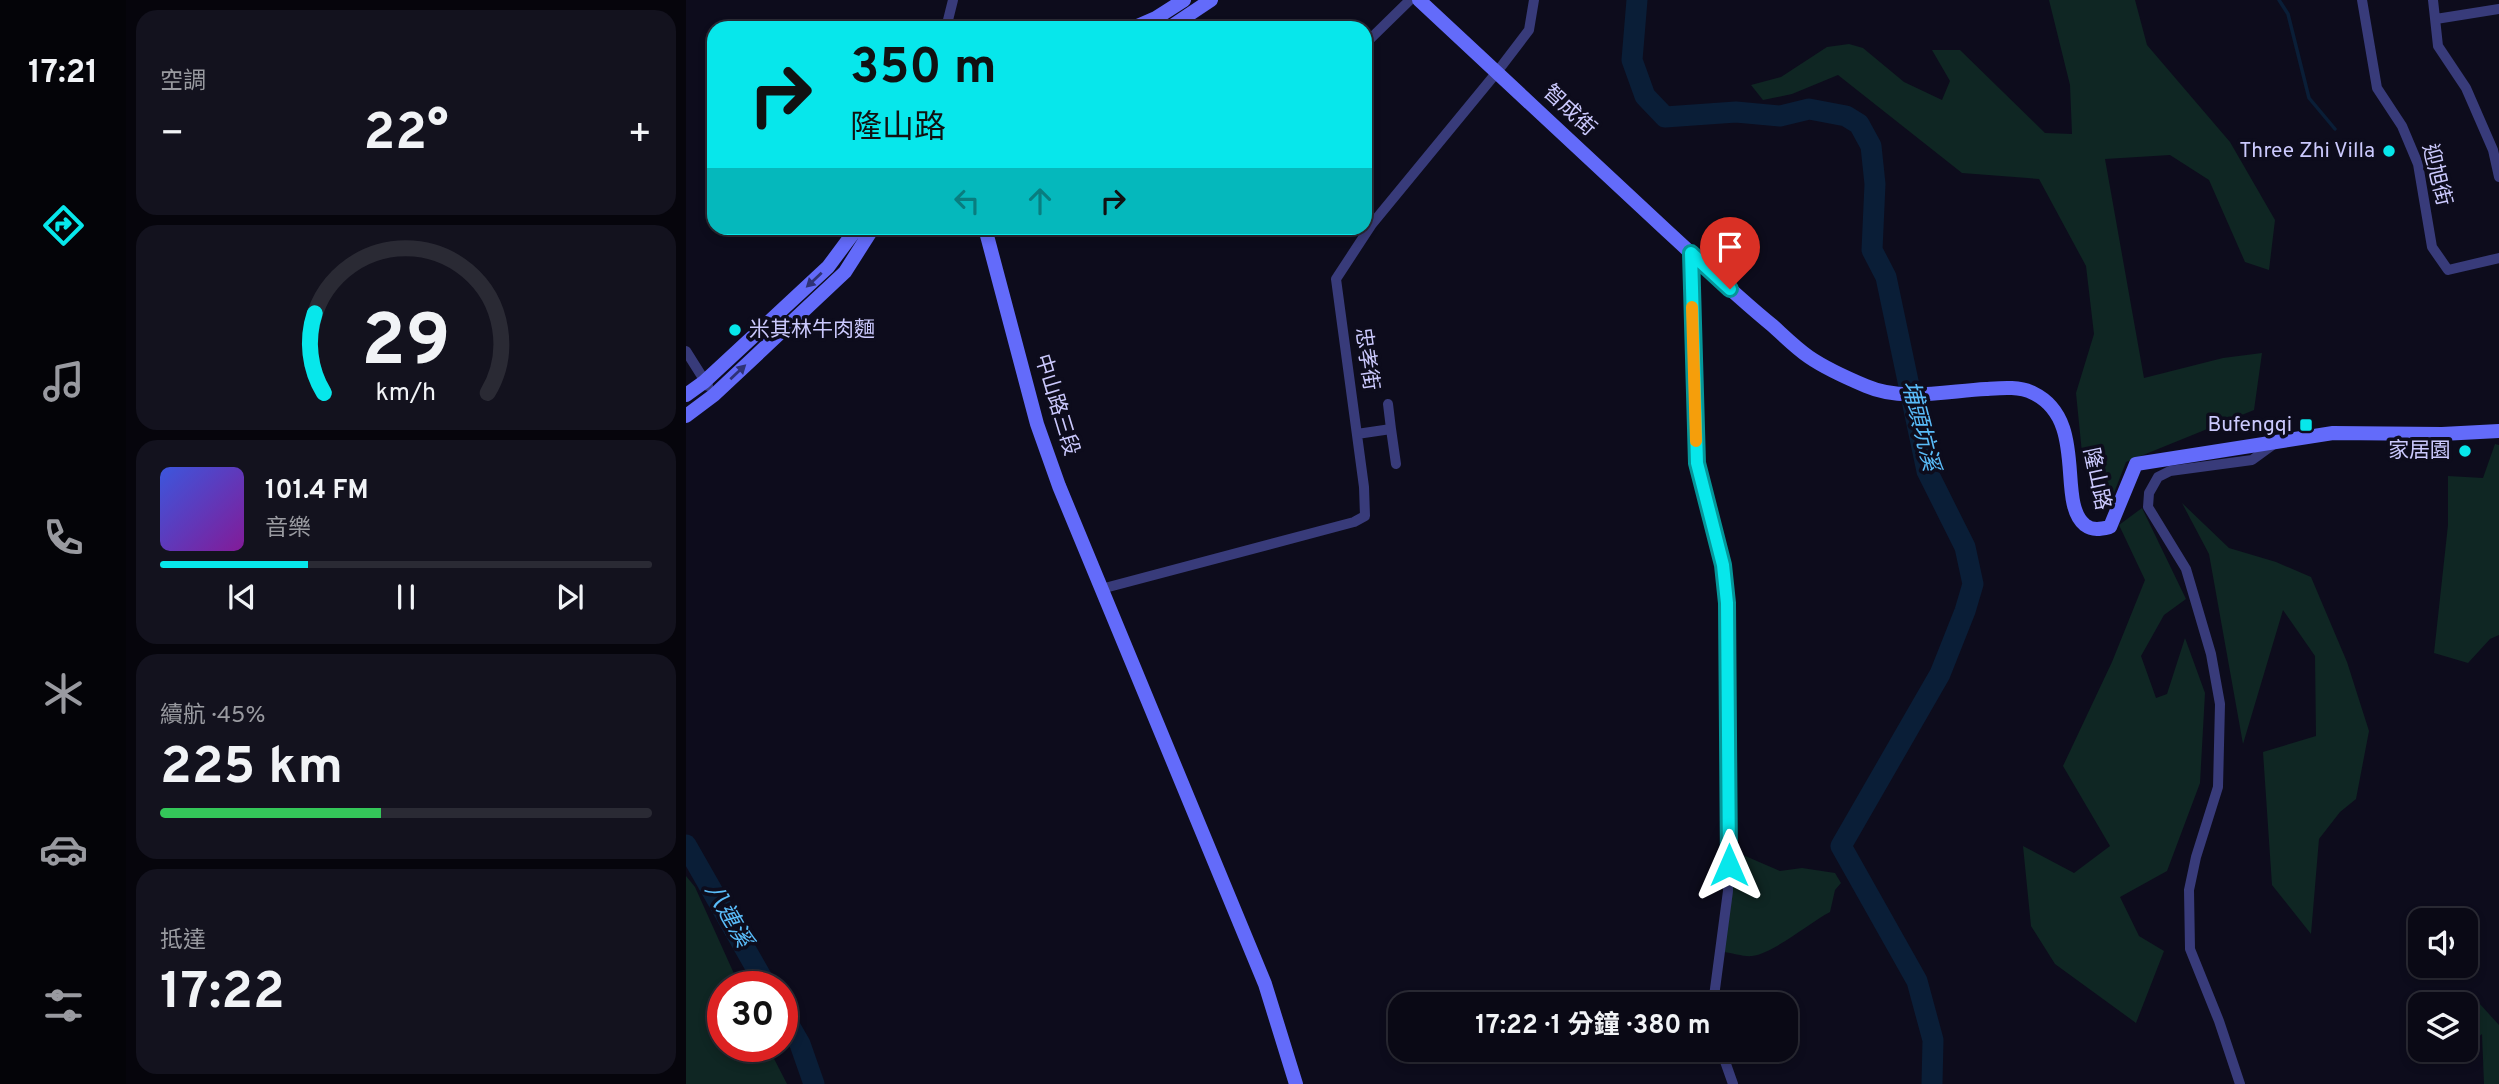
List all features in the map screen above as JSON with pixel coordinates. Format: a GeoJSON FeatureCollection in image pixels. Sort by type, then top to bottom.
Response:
{"type":"FeatureCollection","features":[{"type":"Feature","properties":{"kind":"street"},"geometry":{"type":"LineString","coordinates":[[948,21],[953,0]]}},
{"type":"Feature","properties":{"kind":"street"},"geometry":{"type":"LineString","coordinates":[[1149,21],[1184,0]]}},
{"type":"Feature","properties":{"kind":"street"},"geometry":{"type":"LineString","coordinates":[[1180,21],[1211,0]]}},
{"type":"Feature","properties":{"kind":"street"},"geometry":{"type":"LineString","coordinates":[[1372,37],[1410,0]]}},
{"type":"Feature","properties":{"kind":"street","name":"智成街"},"geometry":{"type":"LineString","coordinates":[[1419,0],[1691,253]]}},
{"type":"Feature","properties":{"kind":"street","name":"忠孝街"},"geometry":{"type":"LineString","coordinates":[[1372,224],[1529,30],[1534,0]]}},
{"type":"Feature","properties":{"kind":"street","name":"迎旭街"},"geometry":{"type":"LineString","coordinates":[[2362,0],[2377,88],[2402,126],[2418,164],[2432,247],[2448,270],[2499,258]]}},
{"type":"Feature","properties":{"kind":"street"},"geometry":{"type":"LineString","coordinates":[[2433,0],[2438,47],[2466,88],[2493,150],[2499,177]]}},
{"type":"Feature","properties":{"kind":"street"},"geometry":{"type":"LineString","coordinates":[[2436,19],[2499,9]]}},
{"type":"Feature","properties":{"kind":"street"},"geometry":{"type":"LineString","coordinates":[[686,395],[704,382],[828,267],[852,235]]}},
{"type":"Feature","properties":{"kind":"street"},"geometry":{"type":"LineString","coordinates":[[686,416],[714,395],[845,272],[869,235]]}},
{"type":"Feature","properties":{"kind":"street","name":"中山路三段"},"geometry":{"type":"LineString","coordinates":[[987,235],[1037,424],[1059,486],[1265,984],[1296,1084]]}},
{"type":"Feature","properties":{"kind":"street","name":"忠孝街"},"geometry":{"type":"LineString","coordinates":[[1101,589],[1354,522],[1365,516],[1364,487],[1336,279],[1365,235]]}},
{"type":"Feature","properties":{"kind":"street"},"geometry":{"type":"LineString","coordinates":[[1691,253],[1697,463],[1723,565],[1730,689],[1728,891],[1715,992]]}},
{"type":"Feature","properties":{"kind":"street","name":"隆山路"},"geometry":{"type":"LineString","coordinates":[[1691,253],[1810,358],[1868,387],[1896,393],[1927,395],[1967,390],[2017,389],[2032,393],[2047,403],[2063,427],[2077,514],[2084,525],[2096,530],[2110,527],[2136,464],[2333,433],[2442,434],[2499,431]]}},
{"type":"Feature","properties":{"kind":"street"},"geometry":{"type":"LineString","coordinates":[[686,351],[714,395]]}},
{"type":"Feature","properties":{"kind":"street"},"geometry":{"type":"LineString","coordinates":[[1388,404],[1396,464]]}},
{"type":"Feature","properties":{"kind":"street"},"geometry":{"type":"LineString","coordinates":[[1357,434],[1391,429]]}},
{"type":"Feature","properties":{"kind":"street"},"geometry":{"type":"LineString","coordinates":[[2240,1084],[2219,1021],[2189,949],[2189,890],[2196,856],[2218,787],[2220,704],[2211,654],[2186,569],[2148,507],[2149,493],[2158,477],[2170,471],[2252,460],[2274,444]]}},
{"type":"Feature","properties":{"kind":"street"},"geometry":{"type":"LineString","coordinates":[[1725,1062],[1733,1084]]}},
{"type":"Feature","properties":{"kind":"green space"},"geometry":{"type":"Polygon","coordinates":[[[2049,0],[2135,0],[2147,45],[2230,142],[2275,220],[2269,270],[2245,262],[2209,180],[2170,155],[2105,159],[2144,378],[2223,358],[2262,353],[2254,410],[2126,462],[2112,498],[2095,506],[2082,453],[2076,393],[2094,334],[2086,266],[2039,179],[1962,173],[1838,75],[1792,94],[1763,100],[1751,85],[1781,77],[1827,47],[1849,44],[1863,48],[1904,82],[1942,100],[1950,81],[1932,50],[1960,50],[2045,133],[2072,134],[2070,85],[2049,0]]]}},
{"type":"Feature","properties":{"kind":"green space"},"geometry":{"type":"Polygon","coordinates":[[[2495,444],[2499,445],[2499,635],[2490,639],[2468,663],[2434,653],[2448,525],[2448,476],[2483,478],[2495,444]]]}},
{"type":"Feature","properties":{"kind":"green space"},"geometry":{"type":"Polygon","coordinates":[[[2182,503],[2229,548],[2276,562],[2311,577],[2347,662],[2369,731],[2356,799],[2340,812],[2319,839],[2311,934],[2272,885],[2263,752],[2316,736],[2315,656],[2283,610],[2243,744],[2209,554],[2182,503]]]}},
{"type":"Feature","properties":{"kind":"green space"},"geometry":{"type":"Polygon","coordinates":[[[2142,508],[2186,599],[2164,615],[2141,656],[2156,698],[2167,694],[2185,638],[2205,693],[2200,783],[2167,871],[2120,897],[2139,936],[2164,951],[2136,1023],[2055,964],[2031,926],[2023,846],[2074,873],[2110,846],[2063,766],[2112,662],[2145,580],[2119,525],[2142,508]]]}},
{"type":"Feature","properties":{"kind":"green space"},"geometry":{"type":"Polygon","coordinates":[[[1736,852],[1780,871],[1802,868],[1835,873],[1841,883],[1835,890],[1830,912],[1761,954],[1749,956],[1724,952],[1732,856],[1736,852]]]}},
{"type":"Feature","properties":{"kind":"green space"},"geometry":{"type":"Polygon","coordinates":[[[686,876],[695,887],[733,971],[707,971],[707,1062],[776,1062],[787,1084],[686,1084],[686,876]]]}},
{"type":"Feature","properties":{"kind":"green space"},"geometry":{"type":"Polygon","coordinates":[[[2478,1003],[2499,1025],[2499,1084],[2484,1084],[2482,1034],[2478,1038],[2478,1003]]]}},
{"type":"Feature","properties":{"kind":"waterway","name":"埔頭坑溪"},"geometry":{"type":"LineString","coordinates":[[1637,0],[1632,60],[1645,96],[1665,117],[1736,112],[1780,116],[1809,109],[1846,116],[1859,124],[1871,146],[1875,184],[1872,250],[1886,277],[1927,471],[1965,547],[1973,584],[1940,674],[1841,846],[1917,981],[1933,1040],[1932,1084]]}},
{"type":"Feature","properties":{"kind":"waterway"},"geometry":{"type":"LineString","coordinates":[[2279,0],[2288,14],[2309,98],[2335,129]]}},
{"type":"Feature","properties":{"kind":"waterway","name":"八連溪"},"geometry":{"type":"LineString","coordinates":[[686,845],[758,971]]}},
{"type":"Feature","properties":{"kind":"waterway","name":"八連溪"},"geometry":{"type":"LineString","coordinates":[[798,1041],[814,1084]]}},
{"type":"Feature","properties":{"kind":"slow traffic"},"geometry":{"type":"LineString","coordinates":[[1692,307],[1696,441]]}},
{"type":"Feature","properties":{"kind":"place","name":"Three Zhi Villa"},"geometry":{"type":"Point","coordinates":[2389,151]}},
{"type":"Feature","properties":{"kind":"place","name":"米其林牛肉麵"},"geometry":{"type":"Point","coordinates":[735,330]}},
{"type":"Feature","properties":{"kind":"place","name":"Bufengqi"},"geometry":{"type":"Point","coordinates":[2306,425]}},
{"type":"Feature","properties":{"kind":"place","name":"家居園"},"geometry":{"type":"Point","coordinates":[2465,451]}},
{"type":"Feature","properties":{"kind":"route"},"geometry":{"type":"LineString","coordinates":[[1729,865],[1730,689],[1727,603],[1723,565],[1697,463],[1691,253],[1730,289]]}}]}
